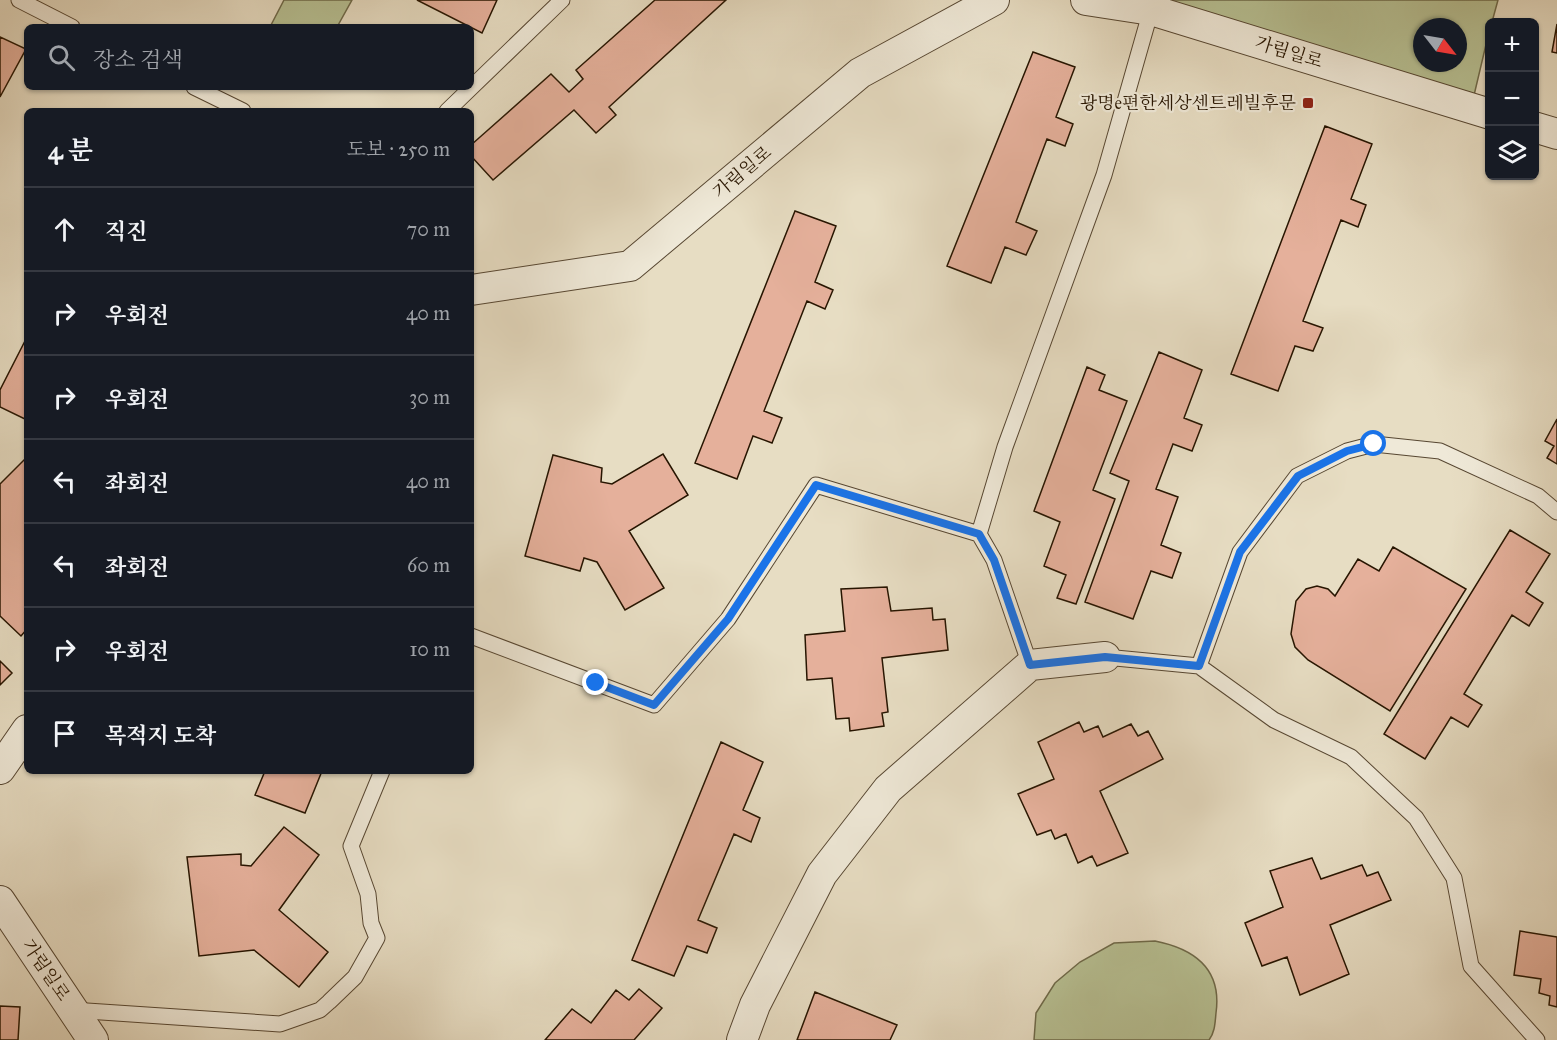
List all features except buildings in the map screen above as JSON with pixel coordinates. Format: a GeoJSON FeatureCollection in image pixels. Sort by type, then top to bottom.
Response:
{"type":"FeatureCollection","features":[{"type":"Feature","properties":{"kind":"street","name":"가림일로"},"geometry":{"type":"LineString","coordinates":[[474,290],[630,266],[860,73],[994,0]]}},
{"type":"Feature","properties":{"kind":"street","name":"가림일로"},"geometry":{"type":"LineString","coordinates":[[1086,0],[1154,5],[1485,112]]}},
{"type":"Feature","properties":{"kind":"street"},"geometry":{"type":"LineString","coordinates":[[1539,129],[1557,134]]}},
{"type":"Feature","properties":{"kind":"street"},"geometry":{"type":"LineString","coordinates":[[742,1040],[755,1005],[822,874],[888,789],[1030,665],[1105,657]]}},
{"type":"Feature","properties":{"kind":"street"},"geometry":{"type":"LineString","coordinates":[[0,769],[24,734]]}},
{"type":"Feature","properties":{"kind":"street","name":"가림일로"},"geometry":{"type":"LineString","coordinates":[[0,901],[93,1040]]}},
{"type":"Feature","properties":{"kind":"lane"},"geometry":{"type":"LineString","coordinates":[[19,0],[66,24]]}},
{"type":"Feature","properties":{"kind":"lane"},"geometry":{"type":"LineString","coordinates":[[474,85],[562,0]]}},
{"type":"Feature","properties":{"kind":"lane"},"geometry":{"type":"LineString","coordinates":[[979,534],[1005,447],[1104,175],[1154,5]]}},
{"type":"Feature","properties":{"kind":"lane"},"geometry":{"type":"LineString","coordinates":[[200,90],[237,108]]}},
{"type":"Feature","properties":{"kind":"lane"},"geometry":{"type":"LineString","coordinates":[[450,108],[469,90]]}},
{"type":"Feature","properties":{"kind":"lane"},"geometry":{"type":"LineString","coordinates":[[1199,666],[1240,552],[1298,476],[1347,451],[1374,444],[1440,451],[1538,496],[1557,513]]}},
{"type":"Feature","properties":{"kind":"lane"},"geometry":{"type":"LineString","coordinates":[[474,637],[654,705],[728,619],[816,485],[979,534],[994,560],[1030,665]]}},
{"type":"Feature","properties":{"kind":"lane"},"geometry":{"type":"LineString","coordinates":[[1105,657],[1199,666],[1274,720],[1351,757],[1416,818],[1454,878],[1471,966],[1537,1040]]}},
{"type":"Feature","properties":{"kind":"lane"},"geometry":{"type":"LineString","coordinates":[[72,1010],[280,1024],[320,1010],[355,977],[376,938],[371,923],[368,894],[351,846],[381,774]]}},
{"type":"Feature","properties":{"kind":"green space"},"geometry":{"type":"Polygon","coordinates":[[[284,0],[352,0],[339,24],[272,24],[284,0]]]}},
{"type":"Feature","properties":{"kind":"green space"},"geometry":{"type":"Polygon","coordinates":[[[1157,0],[1498,0],[1493,18],[1485,18],[1485,49],[1471,108],[1157,0]]]}},
{"type":"Feature","properties":{"kind":"green space"},"geometry":{"type":"Polygon","coordinates":[[[1155,941],[1193,956],[1210,973],[1217,998],[1214,1027],[1209,1040],[1034,1040],[1036,1013],[1055,983],[1080,962],[1114,943],[1155,941]]]}},
{"type":"Feature","properties":{"kind":"place","name":"광명e편한세상센트레빌후문"},"geometry":{"type":"Point","coordinates":[1308,103]}},
{"type":"Feature","properties":{"kind":"route"},"geometry":{"type":"LineString","coordinates":[[596,683],[654,705],[728,619],[816,485],[979,534],[994,560],[1030,665],[1105,657],[1199,666],[1240,552],[1298,476],[1347,451],[1374,444]]}}]}
